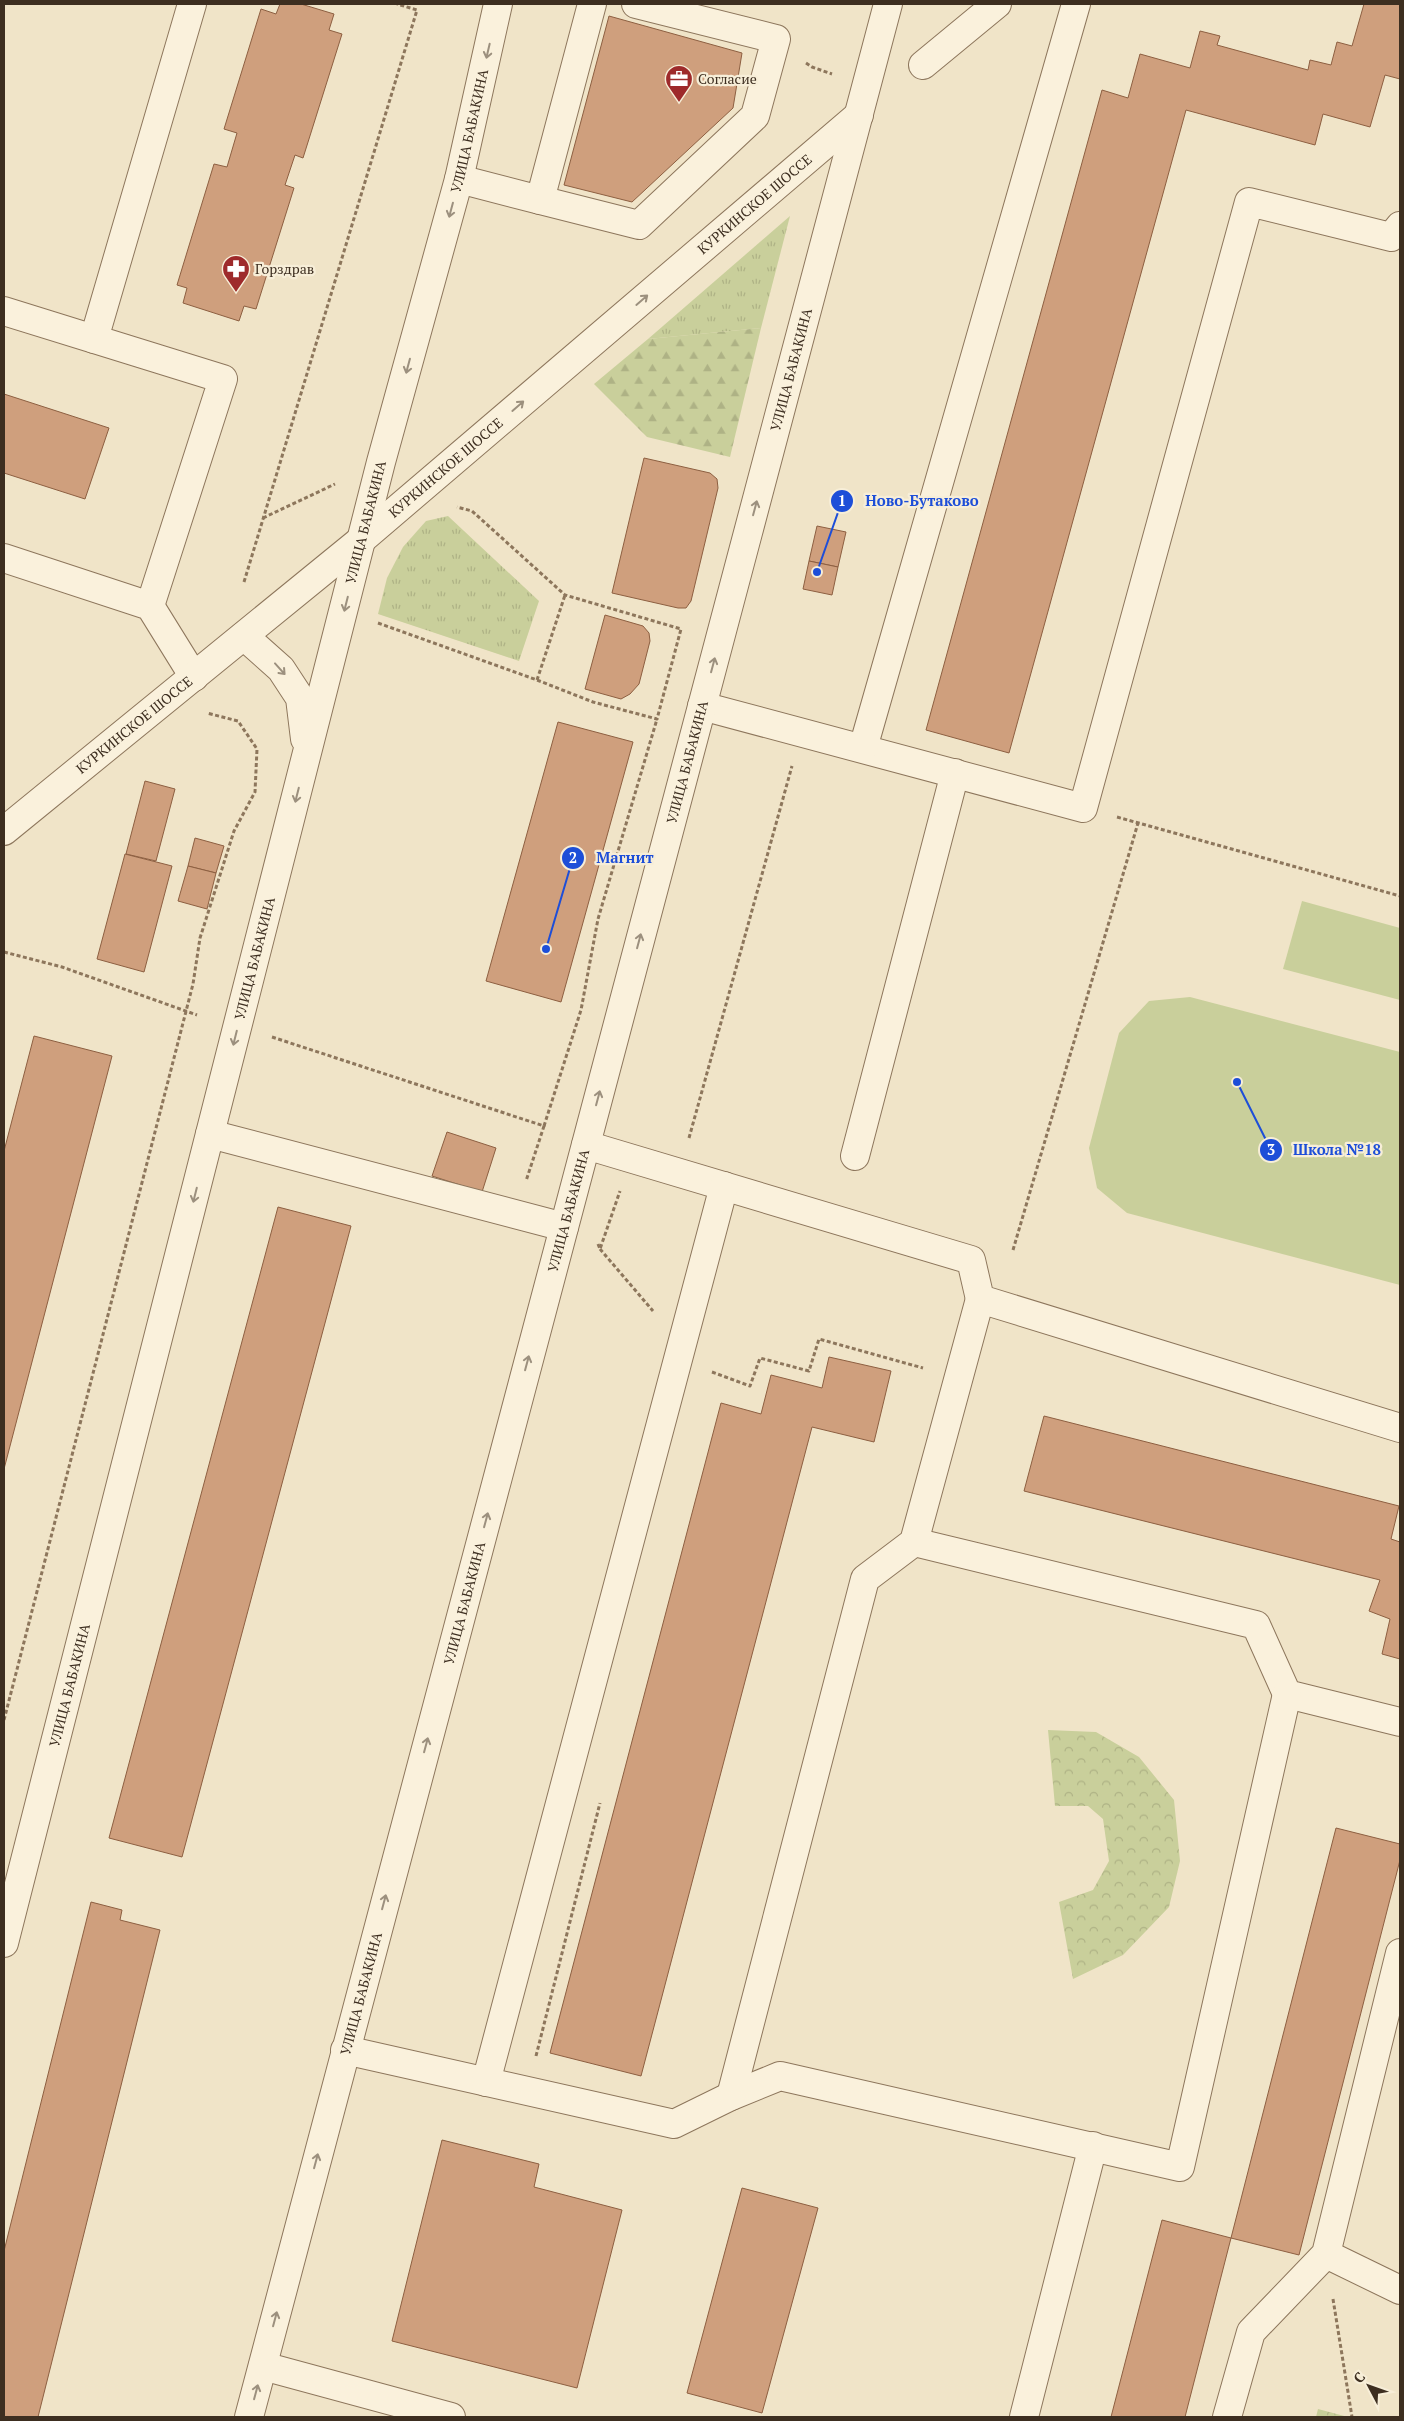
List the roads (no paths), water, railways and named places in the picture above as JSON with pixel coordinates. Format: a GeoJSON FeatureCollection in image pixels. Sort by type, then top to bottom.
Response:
{"type":"FeatureCollection","features":[{"type":"Feature","properties":{"kind":"street"},"geometry":{"type":"LineString","coordinates":[[94,339],[192,4]]}},
{"type":"Feature","properties":{"kind":"street","name":"УЛИЦА БАБАКИНА"},"geometry":{"type":"LineString","coordinates":[[4,1943],[362,540],[459,179],[498,4]]}},
{"type":"Feature","properties":{"kind":"street"},"geometry":{"type":"LineString","coordinates":[[540,200],[592,4]]}},
{"type":"Feature","properties":{"kind":"street"},"geometry":{"type":"LineString","coordinates":[[459,179],[639,225],[755,116],[776,39],[636,4]]}},
{"type":"Feature","properties":{"kind":"street","name":"УЛИЦА БАБАКИНА"},"geometry":{"type":"LineString","coordinates":[[249,2417],[888,4]]}},
{"type":"Feature","properties":{"kind":"street"},"geometry":{"type":"LineString","coordinates":[[923,66],[997,4]]}},
{"type":"Feature","properties":{"kind":"street"},"geometry":{"type":"LineString","coordinates":[[864,748],[1076,4]]}},
{"type":"Feature","properties":{"kind":"street","name":"КУРКИНСКОЕ ШОССЕ"},"geometry":{"type":"LineString","coordinates":[[4,831],[362,540],[859,115]]}},
{"type":"Feature","properties":{"kind":"street"},"geometry":{"type":"LineString","coordinates":[[702,706],[1083,808],[1249,202],[1390,237],[1400,226]]}},
{"type":"Feature","properties":{"kind":"street"},"geometry":{"type":"LineString","coordinates":[[4,311],[223,379],[150,606]]}},
{"type":"Feature","properties":{"kind":"street"},"geometry":{"type":"LineString","coordinates":[[4,558],[150,606],[194,677]]}},
{"type":"Feature","properties":{"kind":"street"},"geometry":{"type":"LineString","coordinates":[[244,636],[281,669],[300,698],[307,756]]}},
{"type":"Feature","properties":{"kind":"street"},"geometry":{"type":"LineString","coordinates":[[855,1156],[955,773]]}},
{"type":"Feature","properties":{"kind":"street"},"geometry":{"type":"LineString","coordinates":[[210,1134],[564,1227]]}},
{"type":"Feature","properties":{"kind":"street"},"geometry":{"type":"LineString","coordinates":[[586,1145],[971,1260],[980,1299],[914,1542],[865,1579],[731,2096]]}},
{"type":"Feature","properties":{"kind":"street"},"geometry":{"type":"LineString","coordinates":[[486,2082],[724,1186]]}},
{"type":"Feature","properties":{"kind":"street"},"geometry":{"type":"LineString","coordinates":[[980,1299],[1400,1428]]}},
{"type":"Feature","properties":{"kind":"street"},"geometry":{"type":"LineString","coordinates":[[345,2050],[674,2124],[731,2096],[780,2076],[1180,2167],[1287,1694],[1256,1625],[914,1542]]}},
{"type":"Feature","properties":{"kind":"street"},"geometry":{"type":"LineString","coordinates":[[1287,1694],[1400,1722]]}},
{"type":"Feature","properties":{"kind":"street"},"geometry":{"type":"LineString","coordinates":[[1227,2417],[1251,2332],[1326,2254],[1400,1953]]}},
{"type":"Feature","properties":{"kind":"street"},"geometry":{"type":"LineString","coordinates":[[1024,2417],[1093,2146]]}},
{"type":"Feature","properties":{"kind":"street"},"geometry":{"type":"LineString","coordinates":[[1326,2254],[1400,2290]]}},
{"type":"Feature","properties":{"kind":"street"},"geometry":{"type":"LineString","coordinates":[[263,2366],[376,2407],[451,2417]]}},
{"type":"Feature","properties":{"kind":"place","name":"Согласие"},"geometry":{"type":"Point","coordinates":[679,103]}},
{"type":"Feature","properties":{"kind":"place","name":"Горздрав"},"geometry":{"type":"Point","coordinates":[236,293]}},
{"type":"Feature","properties":{"kind":"place","name":"Ново-Бутаково"},"geometry":{"type":"Point","coordinates":[817,572]}},
{"type":"Feature","properties":{"kind":"place","name":"Магнит"},"geometry":{"type":"Point","coordinates":[546,949]}},
{"type":"Feature","properties":{"kind":"place","name":"Школа №18"},"geometry":{"type":"Point","coordinates":[1237,1082]}}]}
